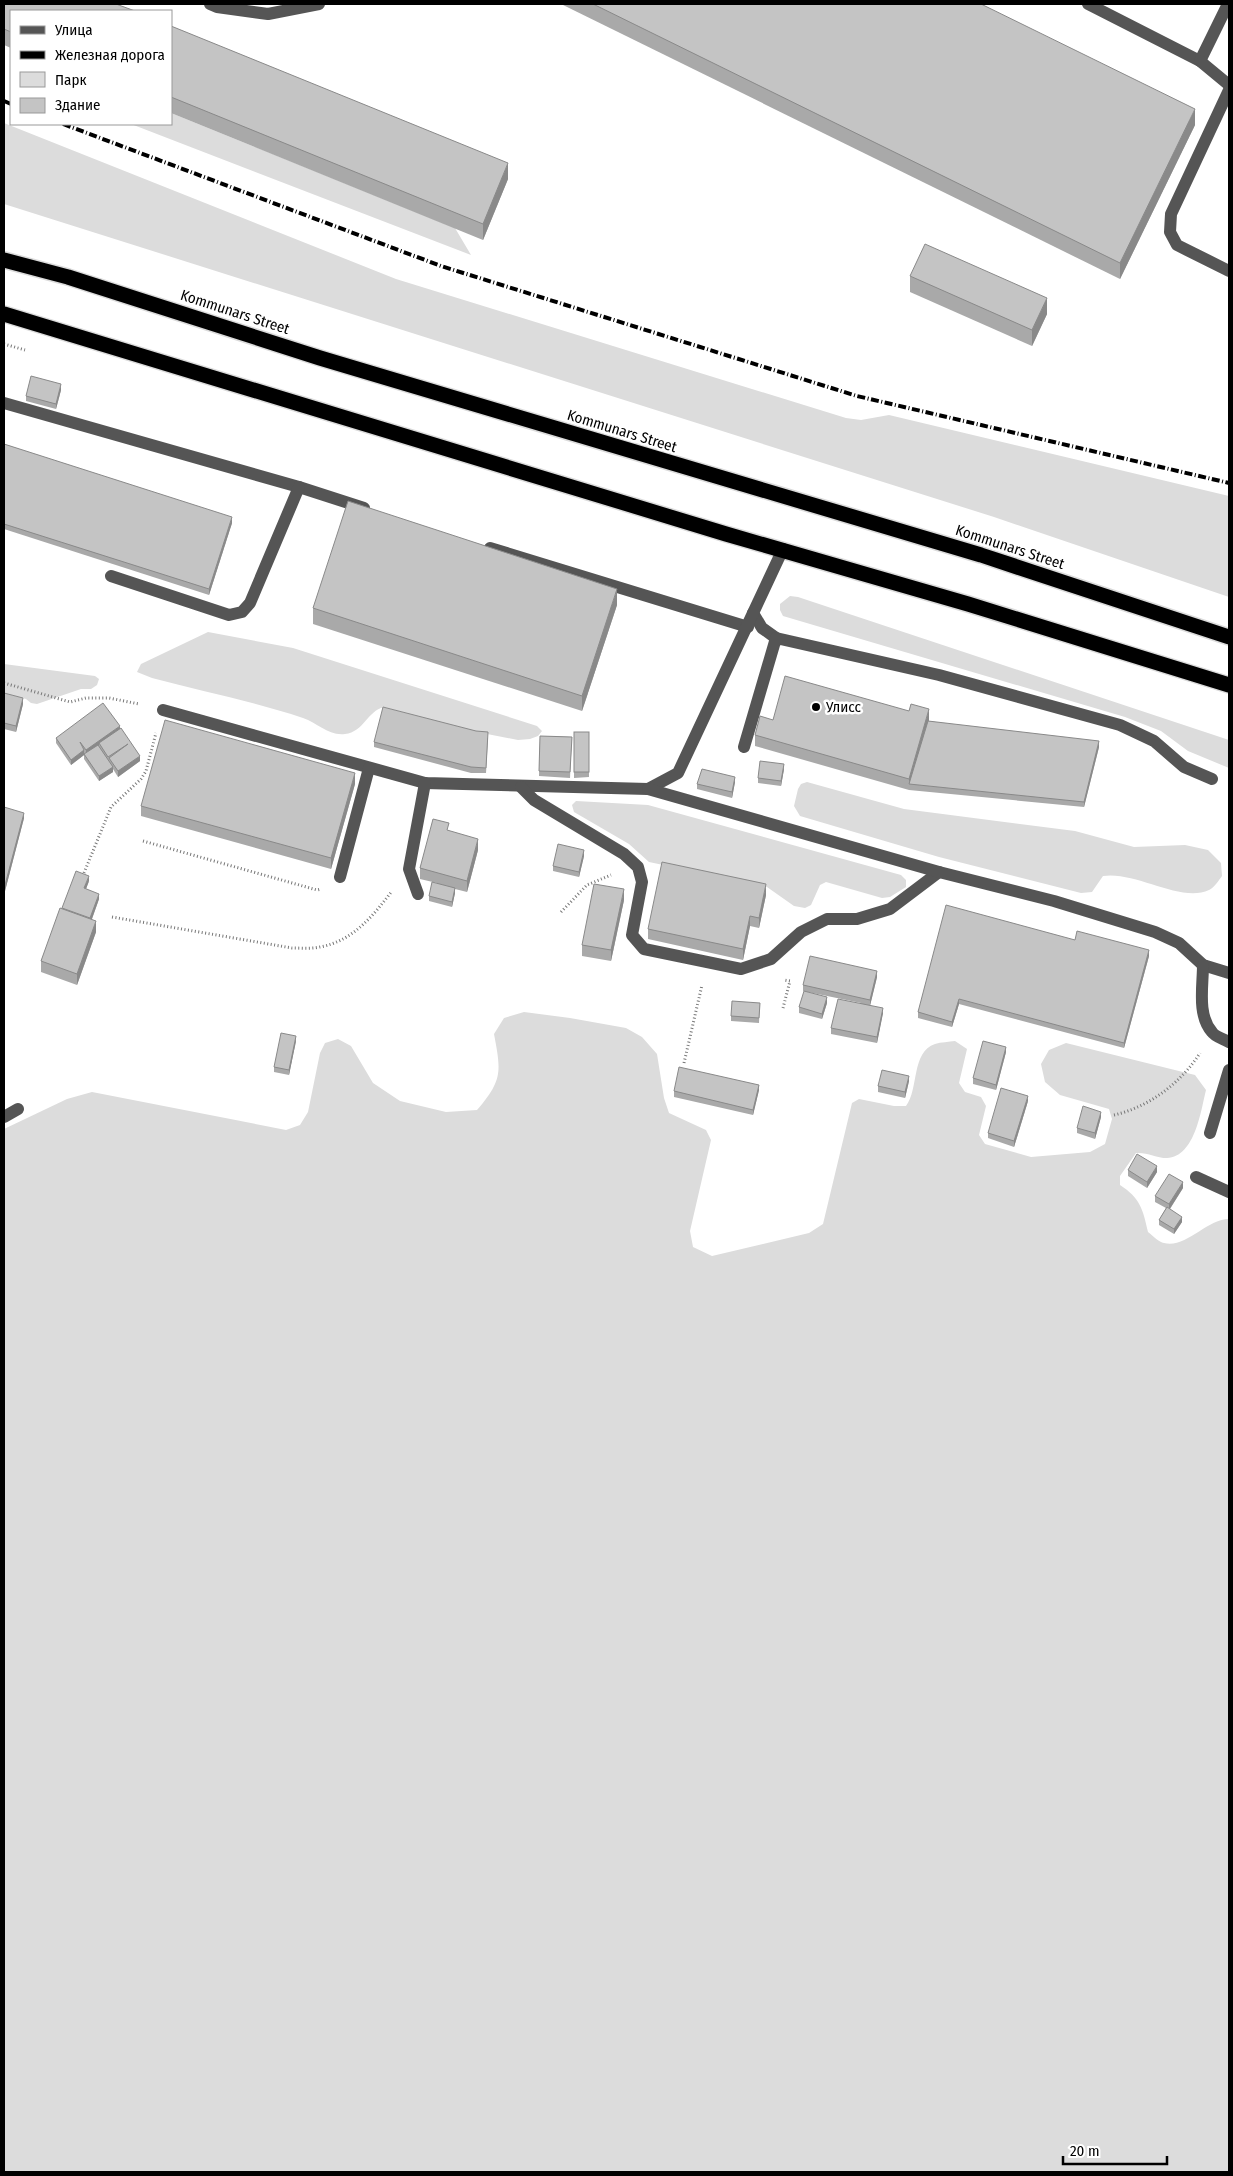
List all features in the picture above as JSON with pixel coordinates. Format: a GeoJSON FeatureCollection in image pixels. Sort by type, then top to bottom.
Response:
{"type":"FeatureCollection","features":[{"type":"Feature","properties":{"kind":"highway","name":"Kommunars Street"},"geometry":{"type":"LineString","coordinates":[[4,260],[68,277],[367,372],[981,555],[1229,637]]}},
{"type":"Feature","properties":{"kind":"highway"},"geometry":{"type":"LineString","coordinates":[[4,314],[968,604],[1229,685]]}},
{"type":"Feature","properties":{"kind":"lane"},"geometry":{"type":"LineString","coordinates":[[210,4],[217,7],[268,14],[319,4]]}},
{"type":"Feature","properties":{"kind":"lane"},"geometry":{"type":"LineString","coordinates":[[1088,4],[1200,61],[1229,85]]}},
{"type":"Feature","properties":{"kind":"lane"},"geometry":{"type":"LineString","coordinates":[[1200,61],[1228,4]]}},
{"type":"Feature","properties":{"kind":"lane"},"geometry":{"type":"LineString","coordinates":[[1229,90],[1171,214],[1170,232],[1178,245],[1229,271]]}},
{"type":"Feature","properties":{"kind":"lane"},"geometry":{"type":"LineString","coordinates":[[4,403],[299,487],[373,511]]}},
{"type":"Feature","properties":{"kind":"lane"},"geometry":{"type":"LineString","coordinates":[[111,576],[229,615],[242,612],[250,603],[299,487]]}},
{"type":"Feature","properties":{"kind":"lane"},"geometry":{"type":"LineString","coordinates":[[476,544],[748,627]]}},
{"type":"Feature","properties":{"kind":"lane"},"geometry":{"type":"LineString","coordinates":[[648,789],[678,773],[783,549]]}},
{"type":"Feature","properties":{"kind":"lane"},"geometry":{"type":"LineString","coordinates":[[753,613],[762,628],[776,638],[939,675],[1120,725],[1154,741],[1184,767],[1212,779]]}},
{"type":"Feature","properties":{"kind":"lane"},"geometry":{"type":"LineString","coordinates":[[744,747],[776,638]]}},
{"type":"Feature","properties":{"kind":"lane"},"geometry":{"type":"LineString","coordinates":[[163,710],[425,783],[648,789],[939,872],[1054,901],[1155,932],[1179,944],[1203,965],[1229,973]]}},
{"type":"Feature","properties":{"kind":"lane"},"geometry":{"type":"LineString","coordinates":[[340,877],[369,768]]}},
{"type":"Feature","properties":{"kind":"lane"},"geometry":{"type":"LineString","coordinates":[[418,894],[409,869],[425,783]]}},
{"type":"Feature","properties":{"kind":"lane"},"geometry":{"type":"LineString","coordinates":[[521,787],[534,800],[624,854],[638,867],[642,882],[632,935],[644,949],[741,969],[771,959],[801,932],[827,919],[857,919],[890,909],[939,872]]}},
{"type":"Feature","properties":{"kind":"lane"},"geometry":{"type":"LineString","coordinates":[[1203,965],[1202,1011],[1205,1022],[1212,1034],[1229,1042]]}},
{"type":"Feature","properties":{"kind":"lane"},"geometry":{"type":"LineString","coordinates":[[1210,1133],[1229,1070]]}},
{"type":"Feature","properties":{"kind":"lane"},"geometry":{"type":"LineString","coordinates":[[4,1117],[18,1109]]}},
{"type":"Feature","properties":{"kind":"lane"},"geometry":{"type":"LineString","coordinates":[[1196,1177],[1229,1192]]}},
{"type":"Feature","properties":{"kind":"path"},"geometry":{"type":"LineString","coordinates":[[4,683],[70,702],[86,698],[109,698],[163,710],[146,771],[141,780],[111,807],[84,873]]}},
{"type":"Feature","properties":{"kind":"path"},"geometry":{"type":"LineString","coordinates":[[143,842],[317,890],[332,886],[340,877]]}},
{"type":"Feature","properties":{"kind":"path"},"geometry":{"type":"LineString","coordinates":[[560,912],[587,885],[638,867]]}},
{"type":"Feature","properties":{"kind":"path"},"geometry":{"type":"LineString","coordinates":[[112,917],[292,948],[320,947],[348,938],[370,920],[409,869]]}},
{"type":"Feature","properties":{"kind":"path"},"geometry":{"type":"LineString","coordinates":[[684,1063],[699,999]]}},
{"type":"Feature","properties":{"kind":"path"},"geometry":{"type":"LineString","coordinates":[[1114,1115],[1145,1103],[1174,1085],[1190,1068],[1212,1034]]}},
{"type":"Feature","properties":{"kind":"green space"},"geometry":{"type":"Polygon","coordinates":[[[172,113],[455,228],[471,255],[134,125],[172,125],[172,113]]]}},
{"type":"Feature","properties":{"kind":"green space"},"geometry":{"type":"Polygon","coordinates":[[[4,123],[396,279],[846,418],[861,420],[889,415],[1229,496],[1229,597],[994,517],[4,204],[4,123]]]}},
{"type":"Feature","properties":{"kind":"green space"},"geometry":{"type":"Polygon","coordinates":[[[790,596],[798,597],[1229,740],[1229,768],[1188,751],[1161,731],[1125,717],[783,616],[780,604],[790,596]]]}},
{"type":"Feature","properties":{"kind":"green space"},"geometry":{"type":"Polygon","coordinates":[[[208,632],[293,648],[537,726],[542,731],[538,736],[530,739],[518,740],[477,732],[384,707],[373,713],[357,730],[339,734],[285,712],[152,678],[137,672],[141,664],[208,632]]]}},
{"type":"Feature","properties":{"kind":"green space"},"geometry":{"type":"Polygon","coordinates":[[[4,664],[95,676],[99,679],[97,685],[91,689],[81,689],[37,704],[4,693],[4,664]]]}},
{"type":"Feature","properties":{"kind":"green space"},"geometry":{"type":"Polygon","coordinates":[[[807,782],[904,809],[1075,831],[1134,847],[1185,845],[1208,850],[1221,863],[1222,876],[1209,890],[1185,893],[1129,878],[1103,876],[1092,892],[1081,893],[939,857],[800,816],[794,806],[798,789],[801,784],[807,782]]]}},
{"type":"Feature","properties":{"kind":"green space"},"geometry":{"type":"Polygon","coordinates":[[[576,801],[648,805],[901,875],[906,880],[906,887],[890,897],[882,898],[826,882],[820,885],[811,905],[805,908],[794,906],[767,887],[649,862],[629,844],[574,812],[572,805],[576,801]]]}},
{"type":"Feature","properties":{"kind":"green space"},"geometry":{"type":"Polygon","coordinates":[[[524,1012],[626,1028],[642,1037],[657,1054],[664,1098],[669,1113],[706,1130],[711,1140],[690,1231],[693,1247],[712,1256],[809,1233],[823,1224],[852,1103],[859,1099],[894,1106],[906,1106],[913,1090],[922,1055],[927,1048],[935,1044],[955,1041],[967,1049],[959,1083],[965,1092],[981,1097],[986,1106],[979,1135],[985,1144],[1031,1157],[1090,1152],[1105,1144],[1112,1119],[1109,1109],[1060,1095],[1045,1082],[1041,1064],[1049,1050],[1066,1043],[1195,1075],[1206,1090],[1195,1131],[1184,1150],[1177,1156],[1167,1158],[1136,1153],[1120,1176],[1120,1185],[1140,1205],[1148,1232],[1162,1242],[1172,1244],[1180,1242],[1221,1220],[1229,1219],[1229,2172],[4,2172],[4,1129],[67,1099],[92,1092],[286,1130],[300,1125],[308,1112],[320,1053],[325,1043],[338,1039],[351,1046],[373,1083],[400,1101],[446,1112],[477,1110],[492,1091],[498,1075],[499,1066],[494,1034],[504,1018],[524,1012]]]}},
{"type":"Feature","properties":{"kind":"building"},"geometry":{"type":"Polygon","coordinates":[[[4,4],[116,4],[132,10],[10,10],[10,32],[4,29],[4,4]]]}},
{"type":"Feature","properties":{"kind":"building"},"geometry":{"type":"Polygon","coordinates":[[[593,4],[981,4],[1195,109],[1120,263],[593,4]]]}},
{"type":"Feature","properties":{"kind":"building"},"geometry":{"type":"Polygon","coordinates":[[[172,26],[508,163],[483,224],[172,97],[172,26]]]}},
{"type":"Feature","properties":{"kind":"building"},"geometry":{"type":"Polygon","coordinates":[[[925,244],[1047,298],[1032,330],[910,276],[925,244]]]}},
{"type":"Feature","properties":{"kind":"building"},"geometry":{"type":"Polygon","coordinates":[[[31,376],[61,384],[56,404],[26,396],[31,376]]]}},
{"type":"Feature","properties":{"kind":"building"},"geometry":{"type":"Polygon","coordinates":[[[4,444],[232,517],[209,589],[4,524],[4,444]]]}},
{"type":"Feature","properties":{"kind":"building"},"geometry":{"type":"Polygon","coordinates":[[[348,501],[617,589],[582,696],[313,608],[348,501]]]}},
{"type":"Feature","properties":{"kind":"building"},"geometry":{"type":"Polygon","coordinates":[[[785,676],[909,711],[911,704],[929,709],[909,779],[755,735],[760,716],[773,720],[785,676]]]}},
{"type":"Feature","properties":{"kind":"building"},"geometry":{"type":"Polygon","coordinates":[[[4,693],[23,698],[16,726],[4,723],[4,693]]]}},
{"type":"Feature","properties":{"kind":"building"},"geometry":{"type":"Polygon","coordinates":[[[103,703],[120,726],[86,750],[80,742],[84,750],[71,760],[56,738],[103,703]]]}},
{"type":"Feature","properties":{"kind":"building"},"geometry":{"type":"Polygon","coordinates":[[[383,707],[476,731],[488,732],[486,768],[471,767],[374,742],[383,707]]]}},
{"type":"Feature","properties":{"kind":"building"},"geometry":{"type":"Polygon","coordinates":[[[165,720],[355,773],[331,858],[141,806],[165,720]]]}},
{"type":"Feature","properties":{"kind":"building"},"geometry":{"type":"Polygon","coordinates":[[[928,721],[1099,741],[1084,802],[909,784],[928,721]]]}},
{"type":"Feature","properties":{"kind":"building"},"geometry":{"type":"Polygon","coordinates":[[[121,728],[140,756],[118,771],[109,758],[128,744],[108,757],[99,743],[121,728]]]}},
{"type":"Feature","properties":{"kind":"building"},"geometry":{"type":"Polygon","coordinates":[[[574,732],[589,732],[589,772],[574,772],[574,732]]]}},
{"type":"Feature","properties":{"kind":"building"},"geometry":{"type":"Polygon","coordinates":[[[540,736],[572,737],[570,772],[539,771],[540,736]]]}},
{"type":"Feature","properties":{"kind":"building"},"geometry":{"type":"Polygon","coordinates":[[[98,745],[113,767],[99,776],[84,754],[98,745]]]}},
{"type":"Feature","properties":{"kind":"building"},"geometry":{"type":"Polygon","coordinates":[[[760,761],[784,764],[781,781],[758,778],[760,761]]]}},
{"type":"Feature","properties":{"kind":"building"},"geometry":{"type":"Polygon","coordinates":[[[702,769],[735,777],[732,792],[697,784],[702,769]]]}},
{"type":"Feature","properties":{"kind":"building"},"geometry":{"type":"Polygon","coordinates":[[[4,807],[24,813],[5,885],[4,885],[4,807]]]}},
{"type":"Feature","properties":{"kind":"building"},"geometry":{"type":"Polygon","coordinates":[[[433,819],[449,823],[447,830],[478,839],[467,881],[420,868],[433,819]]]}},
{"type":"Feature","properties":{"kind":"building"},"geometry":{"type":"Polygon","coordinates":[[[558,844],[584,850],[579,872],[553,866],[558,844]]]}},
{"type":"Feature","properties":{"kind":"building"},"geometry":{"type":"Polygon","coordinates":[[[662,862],[766,884],[759,918],[750,916],[743,949],[648,929],[662,862]]]}},
{"type":"Feature","properties":{"kind":"building"},"geometry":{"type":"Polygon","coordinates":[[[76,871],[89,876],[84,888],[99,894],[90,918],[62,908],[76,871]]]}},
{"type":"Feature","properties":{"kind":"building"},"geometry":{"type":"Polygon","coordinates":[[[432,882],[455,888],[452,902],[429,896],[432,882]]]}},
{"type":"Feature","properties":{"kind":"building"},"geometry":{"type":"Polygon","coordinates":[[[594,884],[624,889],[611,950],[582,945],[594,884]]]}},
{"type":"Feature","properties":{"kind":"building"},"geometry":{"type":"Polygon","coordinates":[[[946,905],[1075,940],[1077,931],[1149,950],[1124,1043],[959,999],[952,1022],[918,1012],[946,905]]]}},
{"type":"Feature","properties":{"kind":"building"},"geometry":{"type":"Polygon","coordinates":[[[60,908],[96,921],[77,974],[41,961],[60,908]]]}},
{"type":"Feature","properties":{"kind":"building"},"geometry":{"type":"Polygon","coordinates":[[[810,956],[877,971],[870,1000],[803,985],[810,956]]]}},
{"type":"Feature","properties":{"kind":"building"},"geometry":{"type":"Polygon","coordinates":[[[804,991],[827,997],[822,1014],[799,1007],[804,991]]]}},
{"type":"Feature","properties":{"kind":"building"},"geometry":{"type":"Polygon","coordinates":[[[838,999],[883,1008],[877,1037],[831,1028],[838,999]]]}},
{"type":"Feature","properties":{"kind":"building"},"geometry":{"type":"Polygon","coordinates":[[[732,1001],[760,1003],[759,1018],[731,1016],[732,1001]]]}},
{"type":"Feature","properties":{"kind":"building"},"geometry":{"type":"Polygon","coordinates":[[[281,1033],[296,1036],[289,1070],[274,1067],[281,1033]]]}},
{"type":"Feature","properties":{"kind":"building"},"geometry":{"type":"Polygon","coordinates":[[[983,1041],[1006,1047],[996,1085],[973,1078],[983,1041]]]}},
{"type":"Feature","properties":{"kind":"building"},"geometry":{"type":"Polygon","coordinates":[[[679,1067],[759,1085],[753,1110],[674,1091],[679,1067]]]}},
{"type":"Feature","properties":{"kind":"building"},"geometry":{"type":"Polygon","coordinates":[[[882,1070],[909,1076],[905,1092],[878,1086],[882,1070]]]}},
{"type":"Feature","properties":{"kind":"building"},"geometry":{"type":"Polygon","coordinates":[[[1001,1088],[1028,1096],[1014,1141],[988,1133],[1001,1088]]]}},
{"type":"Feature","properties":{"kind":"building"},"geometry":{"type":"Polygon","coordinates":[[[1083,1106],[1101,1112],[1095,1133],[1077,1128],[1083,1106]]]}},
{"type":"Feature","properties":{"kind":"building"},"geometry":{"type":"Polygon","coordinates":[[[1137,1154],[1157,1166],[1147,1182],[1128,1170],[1137,1154]]]}},
{"type":"Feature","properties":{"kind":"building"},"geometry":{"type":"Polygon","coordinates":[[[1169,1174],[1183,1182],[1169,1204],[1155,1196],[1169,1174]]]}},
{"type":"Feature","properties":{"kind":"building"},"geometry":{"type":"Polygon","coordinates":[[[1167,1207],[1182,1217],[1174,1229],[1159,1220],[1167,1207]]]}},
{"type":"Feature","properties":{"kind":"railway"},"geometry":{"type":"LineString","coordinates":[[4,101],[10,104]]}},
{"type":"Feature","properties":{"kind":"railway"},"geometry":{"type":"LineString","coordinates":[[66,125],[441,266],[857,396],[1229,483]]}},
{"type":"Feature","properties":{"kind":"place","name":"Улисс"},"geometry":{"type":"Point","coordinates":[816,707]}}]}
